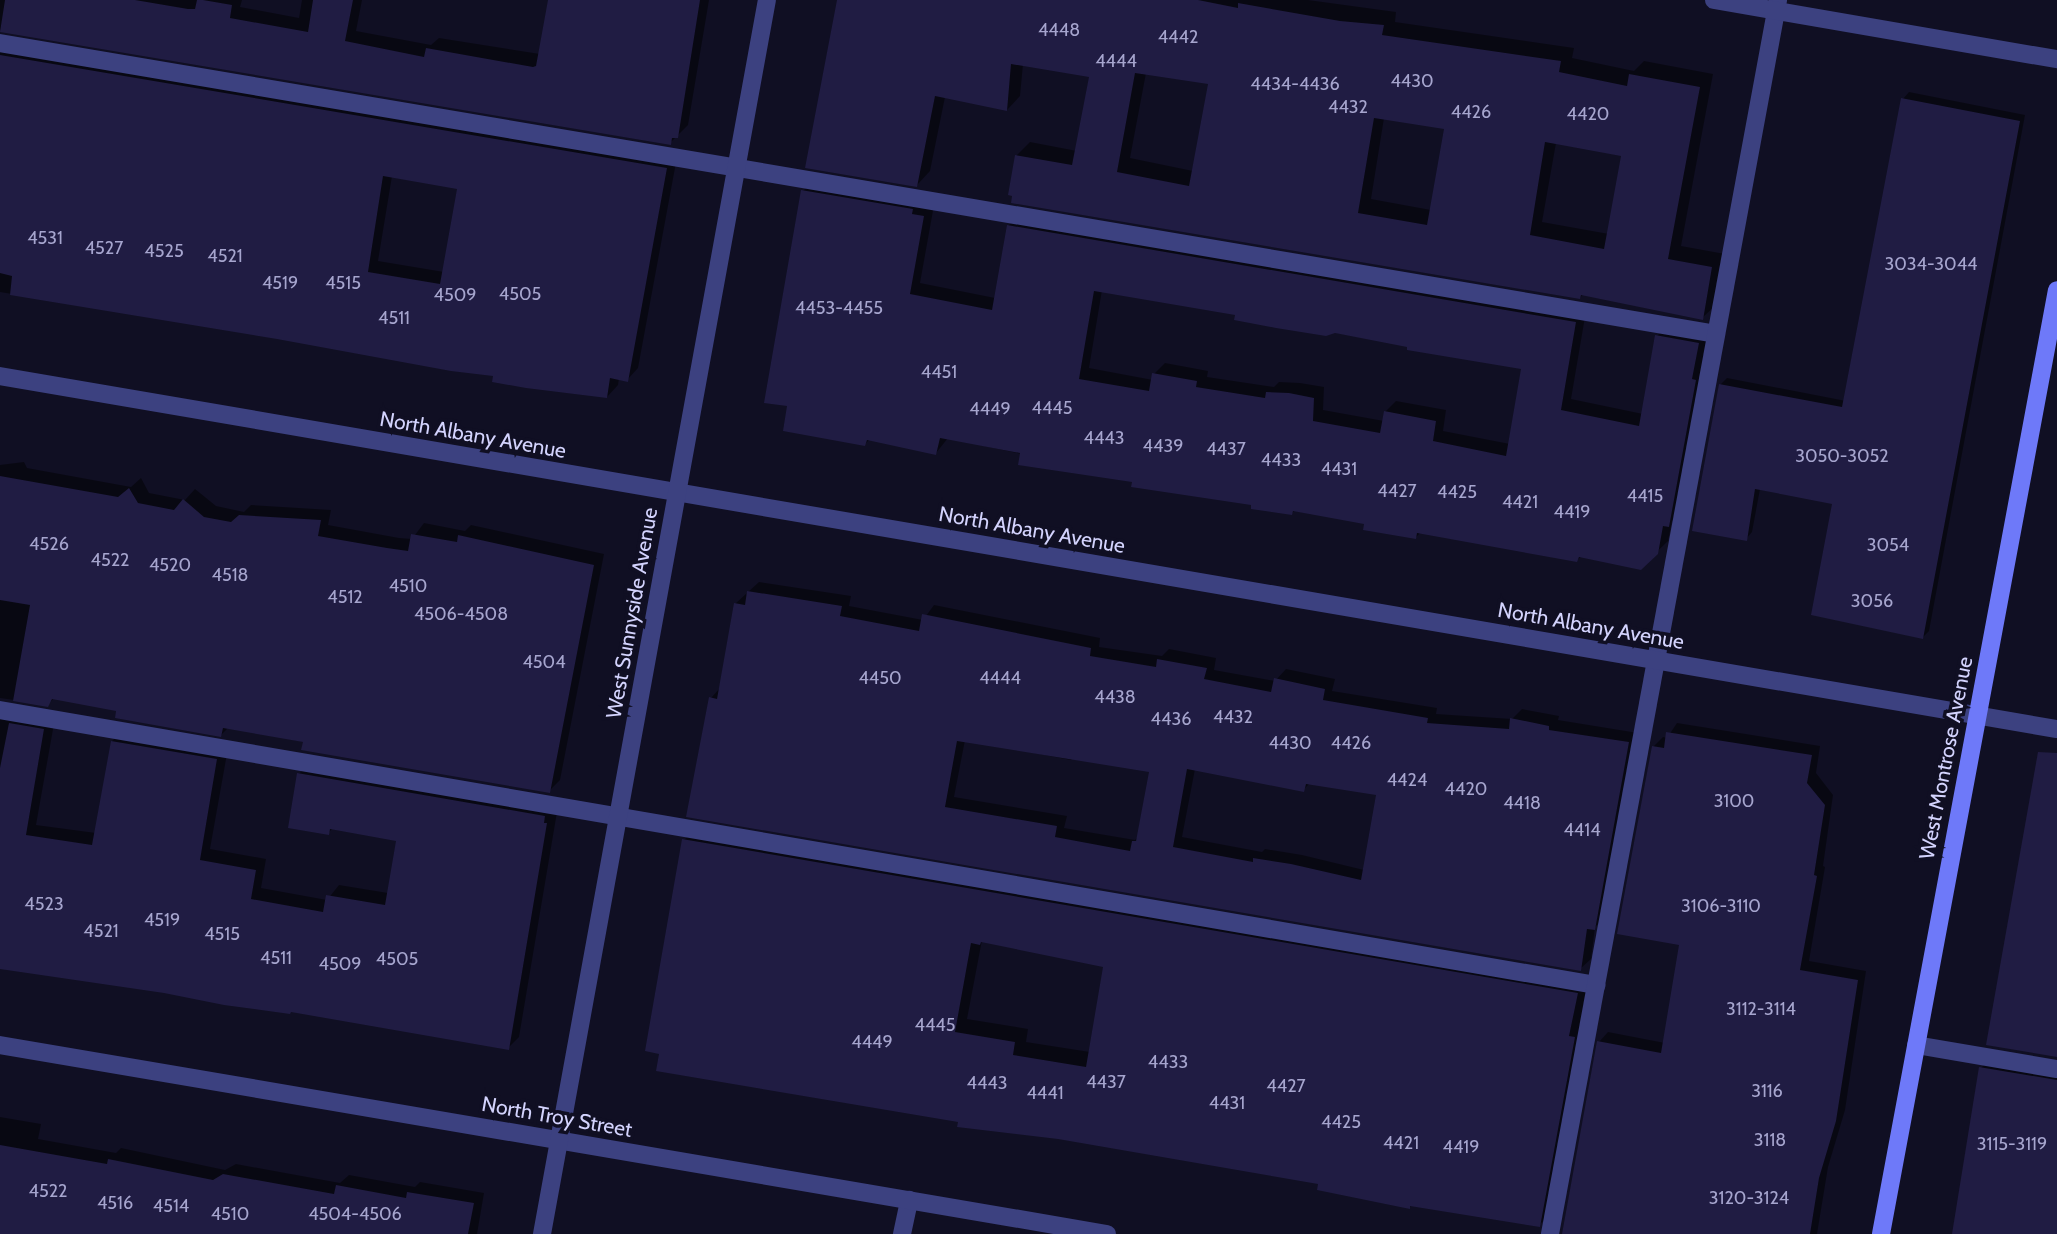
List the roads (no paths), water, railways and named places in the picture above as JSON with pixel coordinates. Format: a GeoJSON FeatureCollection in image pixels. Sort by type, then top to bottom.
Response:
{"type":"FeatureCollection","features":[{"type":"Feature","properties":{"kind":"main road","name":"West Montrose Avenue"},"geometry":{"type":"LineString","coordinates":[[1881,1234],[2057,290]]}},
{"type":"Feature","properties":{"kind":"street","name":"West Sunnyside Avenue"},"geometry":{"type":"LineString","coordinates":[[542,1234],[767,0]]}},
{"type":"Feature","properties":{"kind":"street"},"geometry":{"type":"LineString","coordinates":[[1714,0],[1777,5],[2057,59]]}},
{"type":"Feature","properties":{"kind":"street"},"geometry":{"type":"LineString","coordinates":[[1550,1234],[1777,5]]}},
{"type":"Feature","properties":{"kind":"street"},"geometry":{"type":"LineString","coordinates":[[0,43],[1716,334]]}},
{"type":"Feature","properties":{"kind":"street","name":"North Albany Avenue"},"geometry":{"type":"LineString","coordinates":[[0,376],[2057,729]]}},
{"type":"Feature","properties":{"kind":"street"},"geometry":{"type":"LineString","coordinates":[[0,710],[1595,985]]}},
{"type":"Feature","properties":{"kind":"street","name":"North Troy Street"},"geometry":{"type":"LineString","coordinates":[[0,1045],[1107,1234]]}},
{"type":"Feature","properties":{"kind":"street"},"geometry":{"type":"LineString","coordinates":[[1916,1045],[2057,1069]]}},
{"type":"Feature","properties":{"kind":"street"},"geometry":{"type":"LineString","coordinates":[[902,1234],[909,1200]]}}]}
